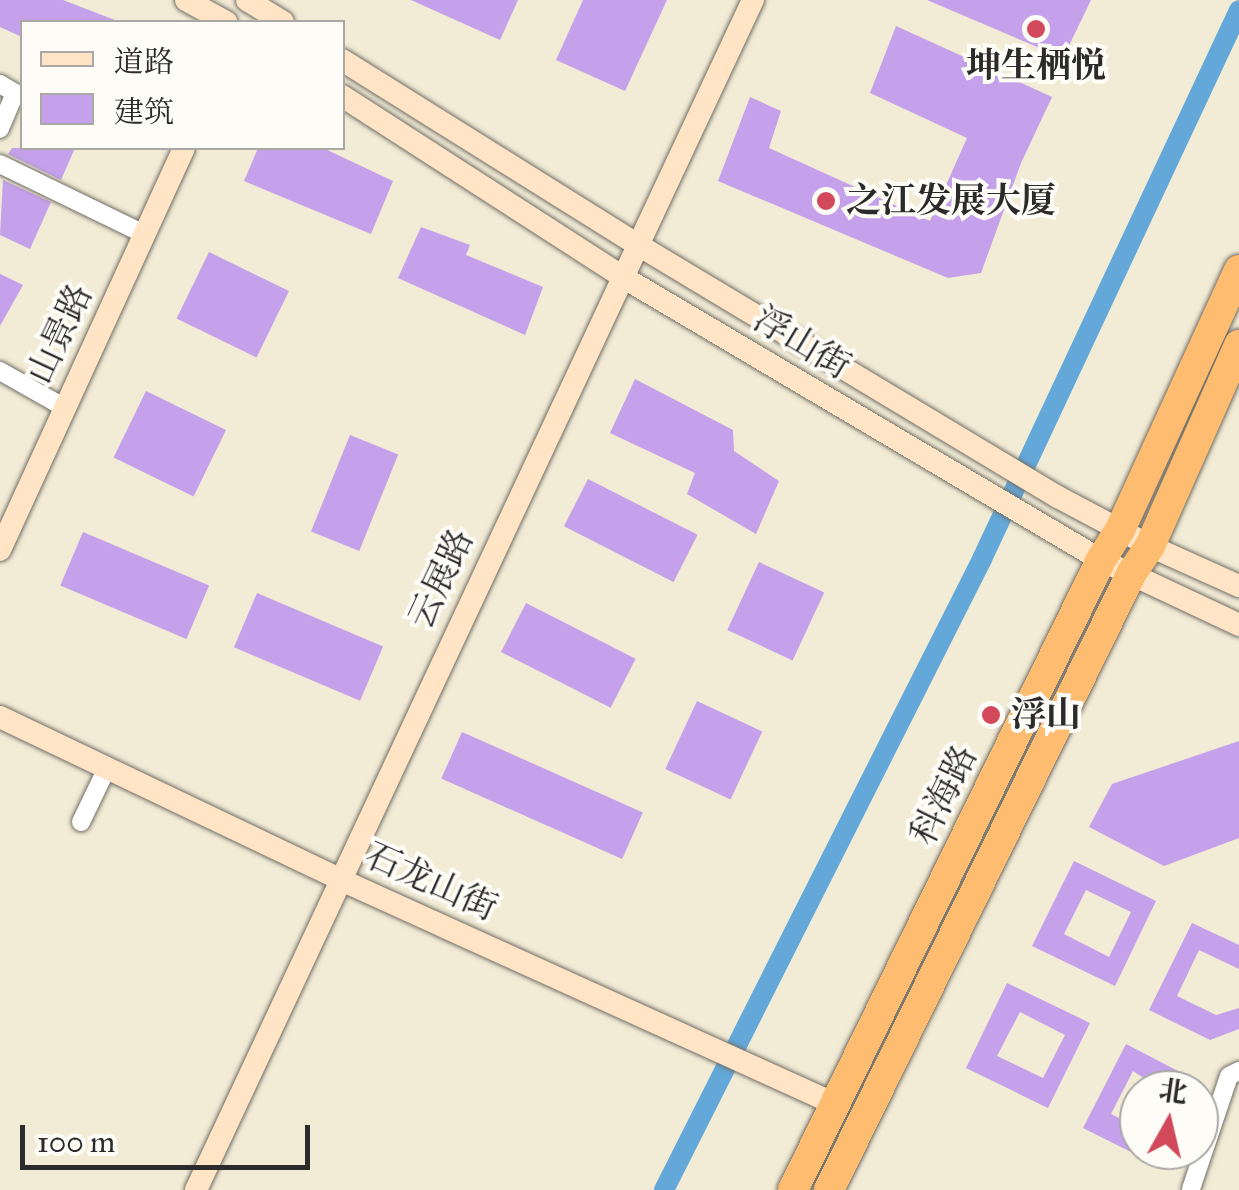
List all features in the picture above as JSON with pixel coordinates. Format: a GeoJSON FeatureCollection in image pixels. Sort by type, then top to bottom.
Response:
{"type":"FeatureCollection","features":[{"type":"Feature","properties":{"kind":"highway","name":"科海路"},"geometry":{"type":"LineString","coordinates":[[793,1190],[1101,560],[1120,530],[1239,270]]}},
{"type":"Feature","properties":{"kind":"highway","name":"科海路"},"geometry":{"type":"LineString","coordinates":[[829,1190],[1131,574],[1150,546],[1239,345]]}},
{"type":"Feature","properties":{"kind":"street"},"geometry":{"type":"LineString","coordinates":[[186,0],[222,20]]}},
{"type":"Feature","properties":{"kind":"street"},"geometry":{"type":"LineString","coordinates":[[246,0],[280,20]]}},
{"type":"Feature","properties":{"kind":"street","name":"云展路"},"geometry":{"type":"LineString","coordinates":[[196,1190],[753,0]]}},
{"type":"Feature","properties":{"kind":"street","name":"浮山街"},"geometry":{"type":"LineString","coordinates":[[345,62],[640,246],[1058,497],[1150,546],[1239,586]]}},
{"type":"Feature","properties":{"kind":"street"},"geometry":{"type":"LineString","coordinates":[[0,84],[16,92],[0,130]]}},
{"type":"Feature","properties":{"kind":"street","name":"浮山街"},"geometry":{"type":"LineString","coordinates":[[345,98],[621,276],[972,484],[1101,560],[1239,625]]}},
{"type":"Feature","properties":{"kind":"street","name":"山景路"},"geometry":{"type":"LineString","coordinates":[[0,550],[183,150]]}},
{"type":"Feature","properties":{"kind":"street"},"geometry":{"type":"LineString","coordinates":[[0,164],[144,234]]}},
{"type":"Feature","properties":{"kind":"street"},"geometry":{"type":"LineString","coordinates":[[0,372],[64,408]]}},
{"type":"Feature","properties":{"kind":"street","name":"石龙山街"},"geometry":{"type":"LineString","coordinates":[[0,718],[339,879],[835,1104]]}},
{"type":"Feature","properties":{"kind":"street"},"geometry":{"type":"LineString","coordinates":[[81,822],[107,768]]}},
{"type":"Feature","properties":{"kind":"street"},"geometry":{"type":"LineString","coordinates":[[1192,1189],[1229,1076],[1239,1071]]}},
{"type":"Feature","properties":{"kind":"building"},"geometry":{"type":"Polygon","coordinates":[[[0,0],[63,0],[115,20],[20,20],[20,36],[0,27],[0,0]]]}},
{"type":"Feature","properties":{"kind":"building"},"geometry":{"type":"Polygon","coordinates":[[[411,0],[518,0],[500,40],[411,0]]]}},
{"type":"Feature","properties":{"kind":"building"},"geometry":{"type":"Polygon","coordinates":[[[583,0],[667,0],[625,91],[556,60],[583,0]]]}},
{"type":"Feature","properties":{"kind":"building","name":"坤生栖悦"},"geometry":{"type":"Polygon","coordinates":[[[927,0],[1091,0],[1063,58],[927,0]]]}},
{"type":"Feature","properties":{"kind":"building","name":"之江发展大厦"},"geometry":{"type":"Polygon","coordinates":[[[896,26],[1052,97],[1021,163],[981,273],[948,278],[718,181],[750,97],[781,111],[769,148],[930,221],[967,138],[870,93],[896,26]]]}},
{"type":"Feature","properties":{"kind":"building"},"geometry":{"type":"Polygon","coordinates":[[[12,148],[74,150],[61,180],[8,154],[12,148]]]}},
{"type":"Feature","properties":{"kind":"building"},"geometry":{"type":"Polygon","coordinates":[[[257,150],[327,150],[393,181],[371,234],[244,181],[257,150]]]}},
{"type":"Feature","properties":{"kind":"building"},"geometry":{"type":"Polygon","coordinates":[[[3,180],[51,202],[30,249],[0,235],[3,180]]]}},
{"type":"Feature","properties":{"kind":"building"},"geometry":{"type":"Polygon","coordinates":[[[421,227],[470,245],[466,255],[543,287],[525,335],[398,278],[421,227]]]}},
{"type":"Feature","properties":{"kind":"building"},"geometry":{"type":"Polygon","coordinates":[[[209,252],[289,291],[257,358],[177,319],[209,252]]]}},
{"type":"Feature","properties":{"kind":"building"},"geometry":{"type":"Polygon","coordinates":[[[0,274],[23,285],[0,326],[0,274]]]}},
{"type":"Feature","properties":{"kind":"building"},"geometry":{"type":"Polygon","coordinates":[[[635,379],[733,430],[734,451],[779,481],[756,534],[687,494],[695,473],[610,433],[635,379]]]}},
{"type":"Feature","properties":{"kind":"building"},"geometry":{"type":"Polygon","coordinates":[[[146,391],[226,430],[194,497],[114,458],[146,391]]]}},
{"type":"Feature","properties":{"kind":"building"},"geometry":{"type":"Polygon","coordinates":[[[350,435],[398,454],[359,551],[311,531],[350,435]]]}},
{"type":"Feature","properties":{"kind":"building"},"geometry":{"type":"Polygon","coordinates":[[[588,479],[698,535],[674,582],[564,526],[588,479]]]}},
{"type":"Feature","properties":{"kind":"building"},"geometry":{"type":"Polygon","coordinates":[[[83,532],[209,586],[186,639],[60,585],[83,532]]]}},
{"type":"Feature","properties":{"kind":"building"},"geometry":{"type":"Polygon","coordinates":[[[759,562],[824,592],[793,660],[727,630],[759,562]]]}},
{"type":"Feature","properties":{"kind":"building"},"geometry":{"type":"Polygon","coordinates":[[[257,593],[383,647],[360,701],[234,647],[257,593]]]}},
{"type":"Feature","properties":{"kind":"building"},"geometry":{"type":"Polygon","coordinates":[[[526,603],[636,659],[611,708],[501,652],[526,603]]]}},
{"type":"Feature","properties":{"kind":"building"},"geometry":{"type":"Polygon","coordinates":[[[697,701],[762,731],[731,799],[665,769],[697,701]]]}},
{"type":"Feature","properties":{"kind":"building"},"geometry":{"type":"Polygon","coordinates":[[[462,732],[643,813],[622,859],[441,779],[462,732]]]}},
{"type":"Feature","properties":{"kind":"building"},"geometry":{"type":"Polygon","coordinates":[[[1239,741],[1239,838],[1164,866],[1089,827],[1112,784],[1239,741]]]}},
{"type":"Feature","properties":{"kind":"building"},"geometry":{"type":"Polygon","coordinates":[[[1074,861],[1156,901],[1115,986],[1032,946],[1074,861]],[[1086,890],[1064,934],[1109,957],[1131,912],[1086,890]]]}},
{"type":"Feature","properties":{"kind":"building"},"geometry":{"type":"Polygon","coordinates":[[[1192,923],[1239,945],[1239,969],[1199,950],[1177,996],[1216,1015],[1239,1008],[1239,1029],[1210,1040],[1149,1010],[1192,923]]]}},
{"type":"Feature","properties":{"kind":"building"},"geometry":{"type":"Polygon","coordinates":[[[1007,983],[1090,1023],[1048,1108],[966,1068],[1007,983]],[[1020,1012],[997,1056],[1043,1078],[1065,1035],[1020,1012]]]}},
{"type":"Feature","properties":{"kind":"building"},"geometry":{"type":"Polygon","coordinates":[[[1126,1044],[1176,1070],[1119,1070],[1119,1098],[1111,1114],[1119,1118],[1119,1146],[1083,1128],[1126,1044]]]}},
{"type":"Feature","properties":{"kind":"waterway"},"geometry":{"type":"LineString","coordinates":[[664,1190],[982,559],[1239,10]]}},
{"type":"Feature","properties":{"kind":"place","name":"坤生栖悦"},"geometry":{"type":"Point","coordinates":[1036,29]}},
{"type":"Feature","properties":{"kind":"place","name":"之江发展大厦"},"geometry":{"type":"Point","coordinates":[826,201]}},
{"type":"Feature","properties":{"kind":"place","name":"浮山"},"geometry":{"type":"Point","coordinates":[991,715]}}]}
